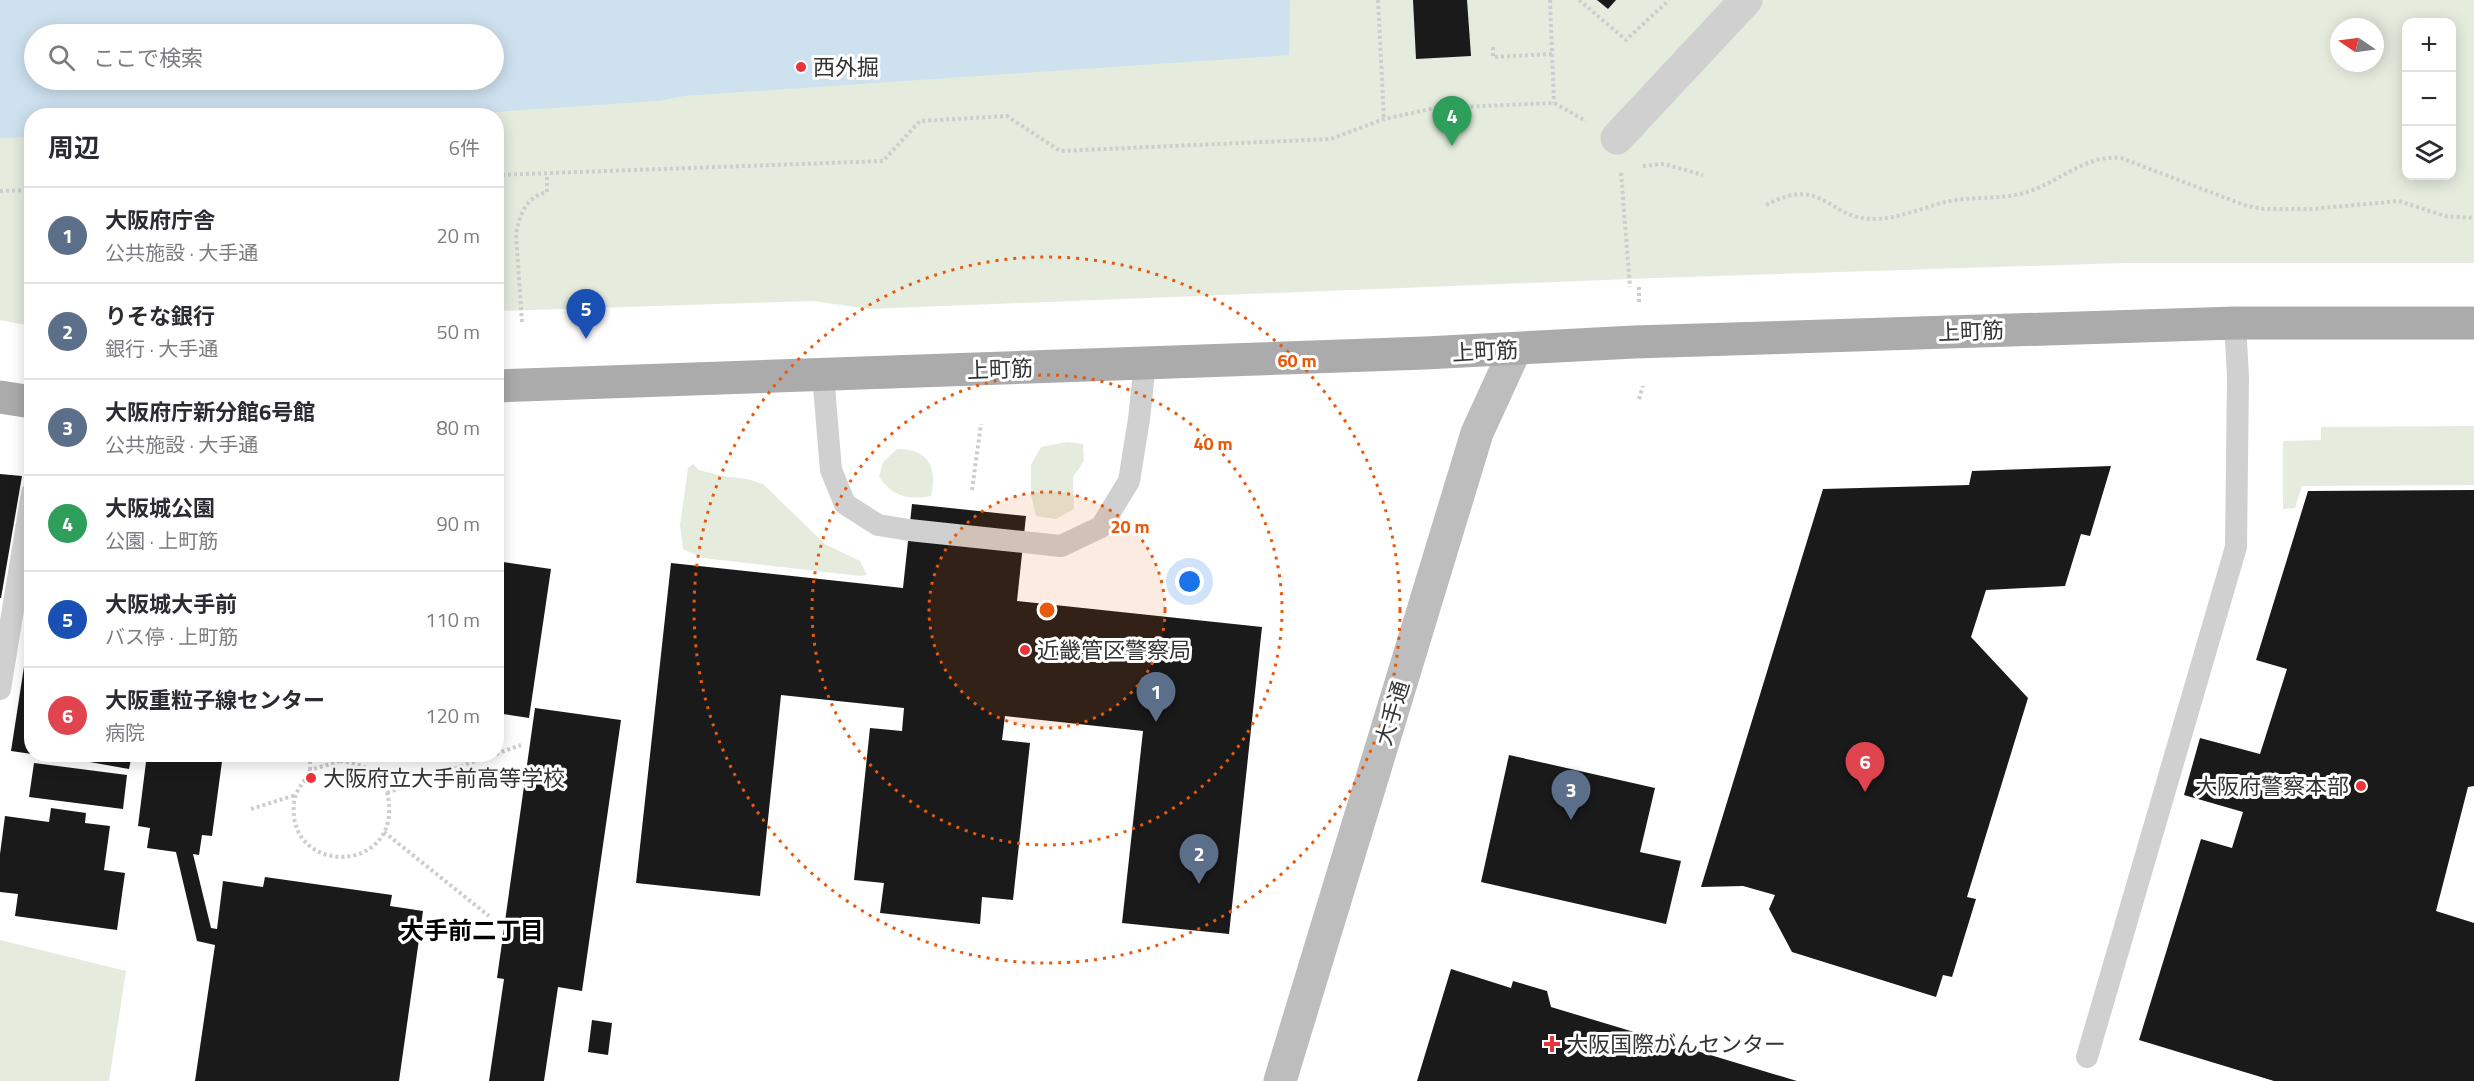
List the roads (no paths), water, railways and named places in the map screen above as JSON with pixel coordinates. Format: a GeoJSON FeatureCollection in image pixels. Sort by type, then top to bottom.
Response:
{"type":"FeatureCollection","features":[{"type":"Feature","properties":{"kind":"main road","name":"上町筋"},"geometry":{"type":"LineString","coordinates":[[504,387],[1515,350],[1634,342],[2235,323],[2474,323]]}},
{"type":"Feature","properties":{"kind":"main road"},"geometry":{"type":"LineString","coordinates":[[0,397],[24,401]]}},
{"type":"Feature","properties":{"kind":"street"},"geometry":{"type":"LineString","coordinates":[[1617,138],[1746,0]]}},
{"type":"Feature","properties":{"kind":"street","name":"大手通"},"geometry":{"type":"LineString","coordinates":[[1280,1081],[1477,433],[1515,350]]}},
{"type":"Feature","properties":{"kind":"lane"},"geometry":{"type":"LineString","coordinates":[[2087,1057],[2236,547],[2238,377],[2235,323]]}},
{"type":"Feature","properties":{"kind":"lane"},"geometry":{"type":"LineString","coordinates":[[823,375],[831,470],[845,504],[878,525],[1061,546],[1101,527],[1129,481],[1139,419],[1144,363]]}},
{"type":"Feature","properties":{"kind":"lane"},"geometry":{"type":"LineString","coordinates":[[0,689],[24,543]]}},
{"type":"Feature","properties":{"kind":"water","name":"西外掘"},"geometry":{"type":"Polygon","coordinates":[[[0,0],[1290,0],[1289,55],[684,96],[657,101],[504,111],[504,108],[24,108],[24,137],[0,138],[0,0]]]}},
{"type":"Feature","properties":{"kind":"place","name":"西外掘"},"geometry":{"type":"Point","coordinates":[801,67]}},
{"type":"Feature","properties":{"kind":"place","name":"大阪城公園"},"geometry":{"type":"Point","coordinates":[1452,146]}},
{"type":"Feature","properties":{"kind":"place","name":"大阪城大手前"},"geometry":{"type":"Point","coordinates":[586,339]}},
{"type":"Feature","properties":{"kind":"place","name":"近畿管区警察局"},"geometry":{"type":"Point","coordinates":[1025,650]}},
{"type":"Feature","properties":{"kind":"place","name":"大阪府庁舎"},"geometry":{"type":"Point","coordinates":[1156,722]}},
{"type":"Feature","properties":{"kind":"place","name":"大阪府立大手前高等学校"},"geometry":{"type":"Point","coordinates":[311,778]}},
{"type":"Feature","properties":{"kind":"place","name":"大阪府警察本部"},"geometry":{"type":"Point","coordinates":[2361,786]}},
{"type":"Feature","properties":{"kind":"place","name":"大阪重粒子線センター"},"geometry":{"type":"Point","coordinates":[1865,792]}},
{"type":"Feature","properties":{"kind":"place","name":"大阪府庁新分館6号館"},"geometry":{"type":"Point","coordinates":[1571,820]}},
{"type":"Feature","properties":{"kind":"place","name":"りそな銀行"},"geometry":{"type":"Point","coordinates":[1199,884]}},
{"type":"Feature","properties":{"kind":"place","name":"大阪国際がんセンター"},"geometry":{"type":"Point","coordinates":[1552,1044]}},
{"type":"Feature","properties":{"kind":"district","name":"大手前二丁目"},"geometry":{"type":"Point","coordinates":[472,931]}}]}
